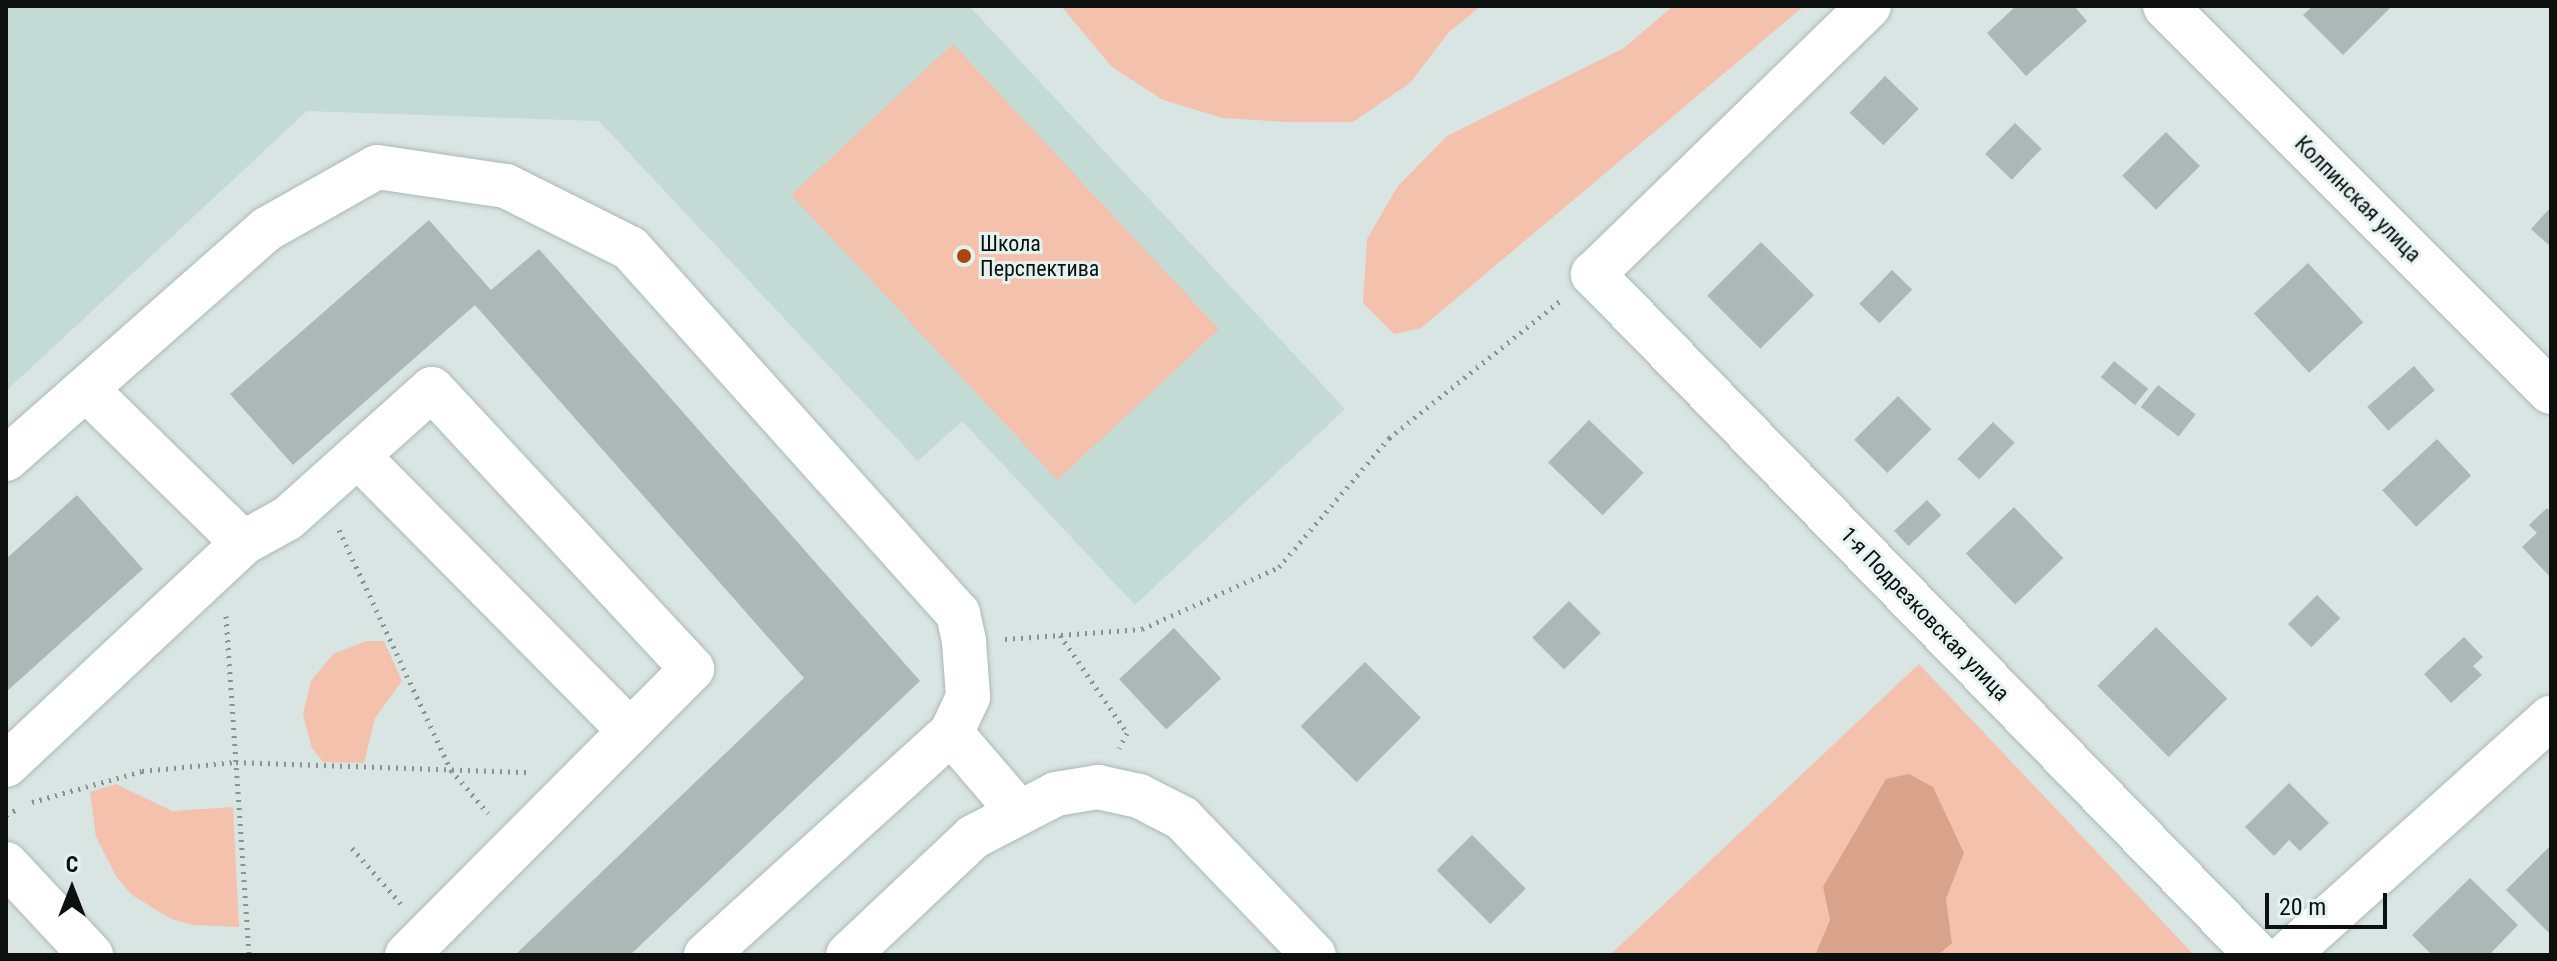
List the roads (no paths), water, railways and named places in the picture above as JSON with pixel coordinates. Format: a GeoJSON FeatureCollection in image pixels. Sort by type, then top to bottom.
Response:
{"type":"FeatureCollection","features":[{"type":"Feature","properties":{"kind":"street","name":"1-я Подрезковская улица"},"geometry":{"type":"LineString","coordinates":[[1869,6],[1593,274],[2257,955]]}},
{"type":"Feature","properties":{"kind":"street","name":"Колпинская улица"},"geometry":{"type":"LineString","coordinates":[[2165,6],[2551,392]]}},
{"type":"Feature","properties":{"kind":"street"},"geometry":{"type":"LineString","coordinates":[[6,459],[88,391],[267,229],[377,167],[506,186],[630,248],[958,613],[964,642],[968,697],[951,733],[706,955]]}},
{"type":"Feature","properties":{"kind":"street"},"geometry":{"type":"LineString","coordinates":[[6,765],[233,553],[288,518],[432,389],[692,669],[417,945]]}},
{"type":"Feature","properties":{"kind":"street"},"geometry":{"type":"LineString","coordinates":[[88,391],[233,553]]}},
{"type":"Feature","properties":{"kind":"street"},"geometry":{"type":"LineString","coordinates":[[358,456],[630,731]]}},
{"type":"Feature","properties":{"kind":"street"},"geometry":{"type":"LineString","coordinates":[[2287,955],[2551,717]]}},
{"type":"Feature","properties":{"kind":"street"},"geometry":{"type":"LineString","coordinates":[[951,733],[1017,810]]}},
{"type":"Feature","properties":{"kind":"street"},"geometry":{"type":"LineString","coordinates":[[848,955],[973,837],[1017,810],[1056,794],[1098,787],[1139,796],[1182,818],[1314,955]]}},
{"type":"Feature","properties":{"kind":"street"},"geometry":{"type":"LineString","coordinates":[[6,864],[91,955]]}},
{"type":"Feature","properties":{"kind":"place","name":"Школа Перспектива"},"geometry":{"type":"Point","coordinates":[964,256]}}]}
